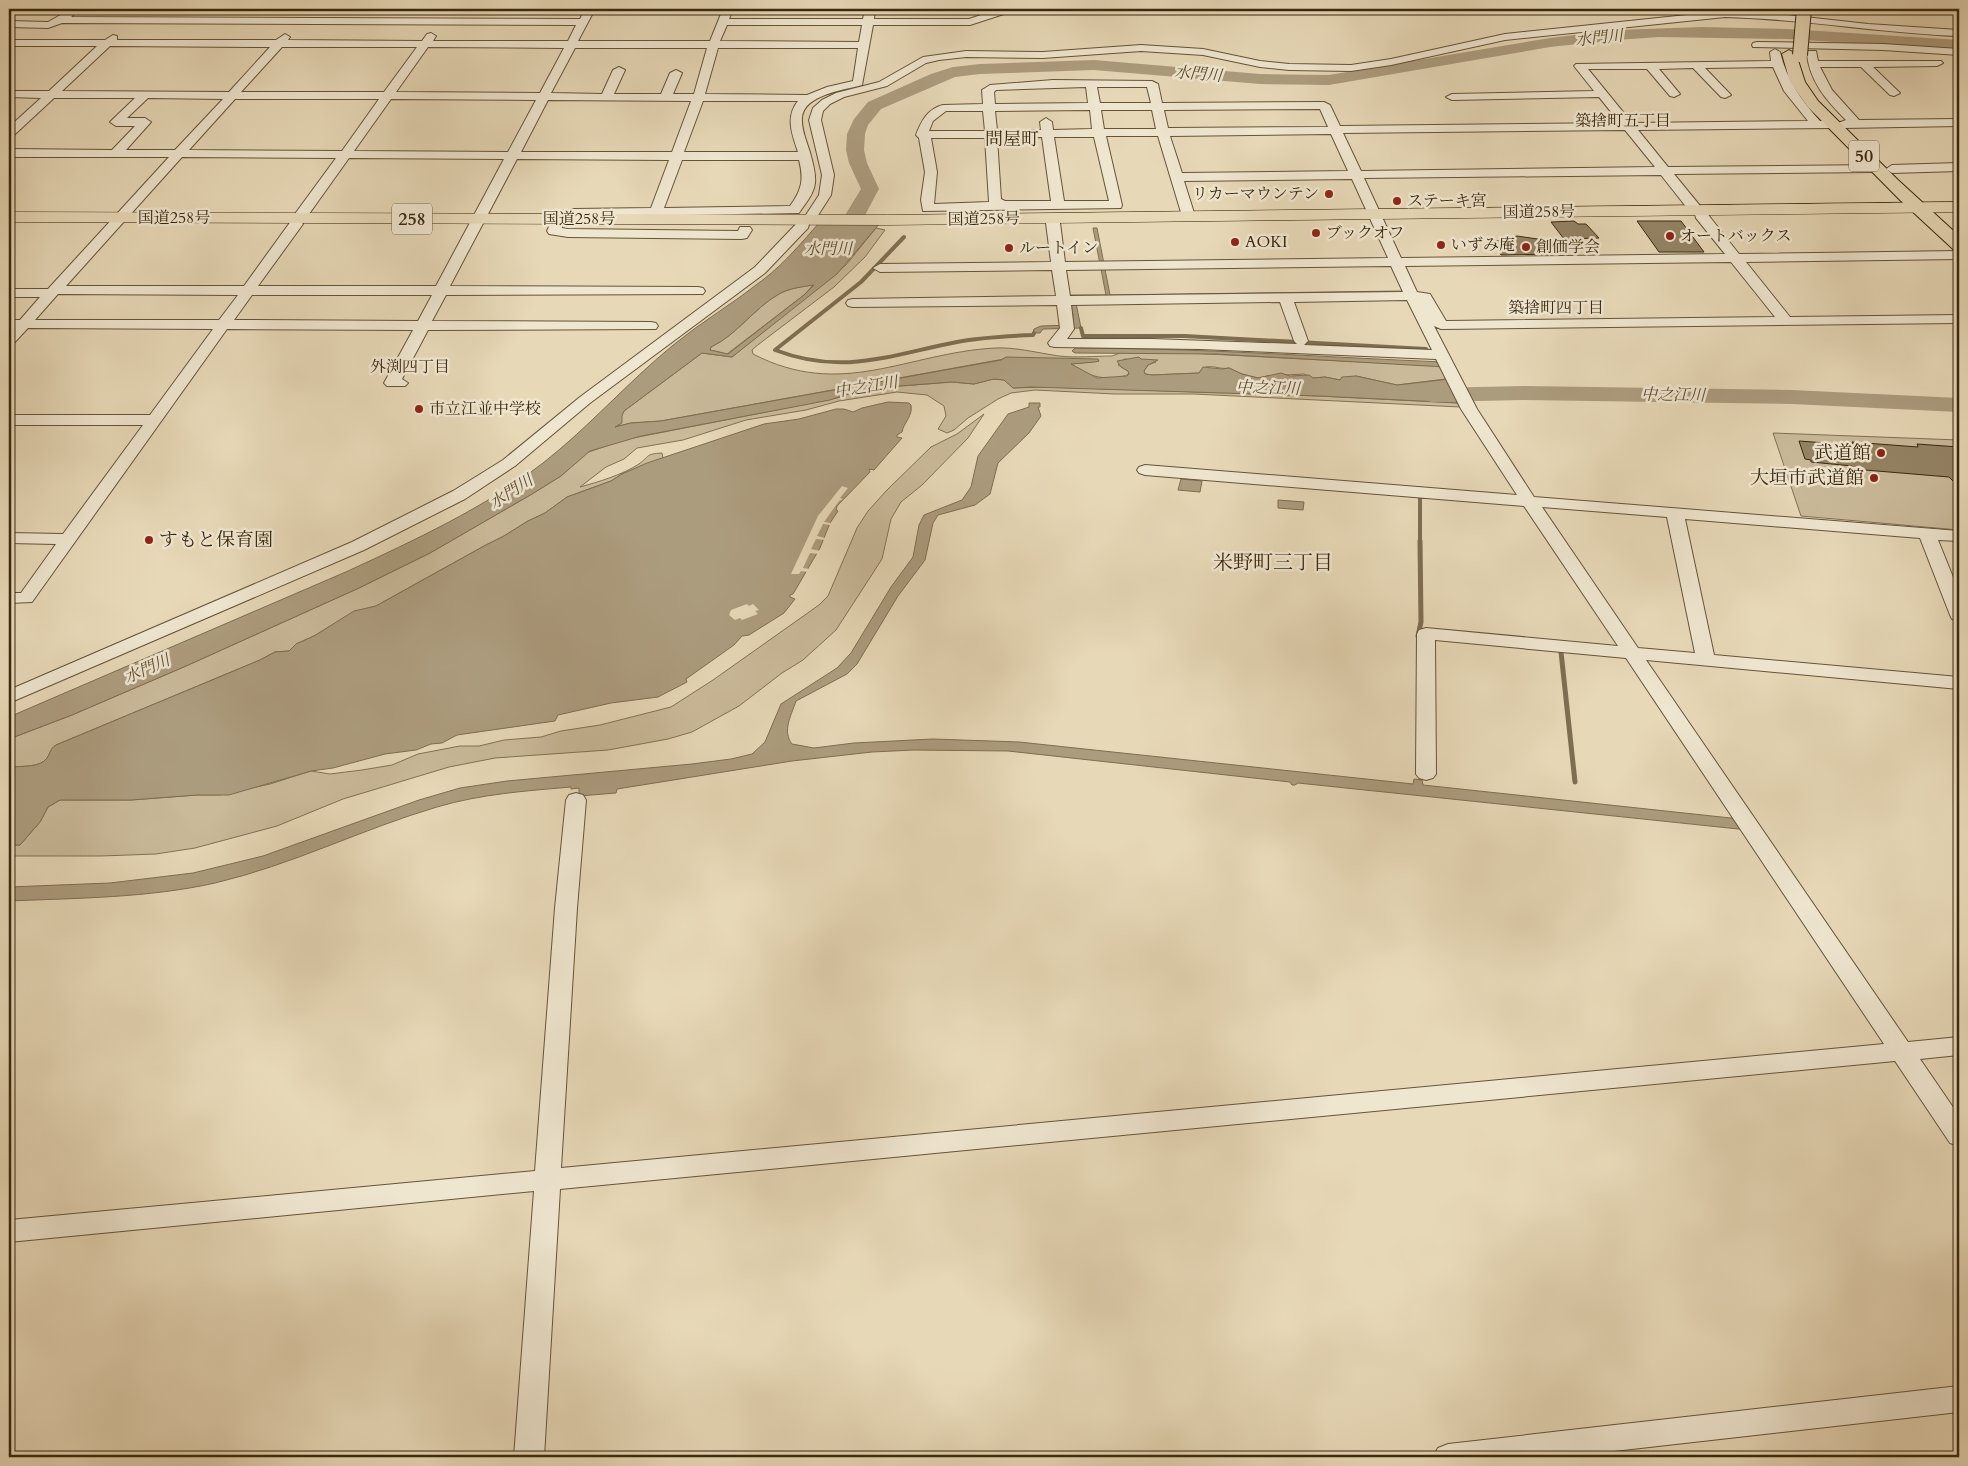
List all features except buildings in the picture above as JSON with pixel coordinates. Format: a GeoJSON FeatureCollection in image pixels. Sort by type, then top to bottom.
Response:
{"type":"FeatureCollection","features":[{"type":"Feature","properties":{"kind":"highway","name":"国道258号"},"geometry":{"type":"LineString","coordinates":[[887,222],[1053,223],[1116,215],[1376,217],[1928,210],[1959,206]]}},
{"type":"Feature","properties":{"kind":"highway","name":"国道258号"},"geometry":{"type":"LineString","coordinates":[[1928,210],[1959,214]]}},
{"type":"Feature","properties":{"kind":"highway","name":"国道258号"},"geometry":{"type":"LineString","coordinates":[[9,223],[298,221],[809,223],[1116,215],[1376,217]]}},
{"type":"Feature","properties":{"kind":"highway","name":"国道258号"},"geometry":{"type":"LineString","coordinates":[[9,217],[119,221]]}},
{"type":"Feature","properties":{"kind":"main road","name":"50"},"geometry":{"type":"LineString","coordinates":[[1793,9],[1794,55]]}},
{"type":"Feature","properties":{"kind":"main road","name":"50"},"geometry":{"type":"LineString","coordinates":[[1804,9],[1794,55],[1790,64],[1798,85],[1815,108],[1892,169],[1959,245]]}},
{"type":"Feature","properties":{"kind":"main road","name":"50"},"geometry":{"type":"LineString","coordinates":[[1837,124],[1875,168],[1928,210],[1959,230]]}},
{"type":"Feature","properties":{"kind":"street"},"geometry":{"type":"LineString","coordinates":[[9,24],[48,25],[61,20],[77,9]]}},
{"type":"Feature","properties":{"kind":"street"},"geometry":{"type":"LineString","coordinates":[[9,132],[108,43],[153,9]]}},
{"type":"Feature","properties":{"kind":"street"},"geometry":{"type":"LineString","coordinates":[[179,21],[192,9]]}},
{"type":"Feature","properties":{"kind":"street"},"geometry":{"type":"LineString","coordinates":[[9,340],[16,324],[53,292],[309,9]]}},
{"type":"Feature","properties":{"kind":"street"},"geometry":{"type":"LineString","coordinates":[[9,598],[26,598],[450,9]]}},
{"type":"Feature","properties":{"kind":"street"},"geometry":{"type":"LineString","coordinates":[[400,383],[392,383],[478,222],[511,155],[590,9]]}},
{"type":"Feature","properties":{"kind":"street"},"geometry":{"type":"LineString","coordinates":[[656,210],[700,96],[714,44],[728,9]]}},
{"type":"Feature","properties":{"kind":"street"},"geometry":{"type":"LineString","coordinates":[[745,230],[742,235],[568,233],[554,231],[560,215],[574,213],[656,210],[749,213],[794,210],[809,185],[809,172],[796,124],[796,114],[800,106],[811,98],[834,88],[858,83],[870,9]]}},
{"type":"Feature","properties":{"kind":"street"},"geometry":{"type":"LineString","coordinates":[[722,22],[970,22],[1009,9]]}},
{"type":"Feature","properties":{"kind":"street"},"geometry":{"type":"LineString","coordinates":[[1715,9],[1744,14],[1875,27],[1959,33]]}},
{"type":"Feature","properties":{"kind":"street"},"geometry":{"type":"LineString","coordinates":[[9,697],[358,546],[459,495],[509,463],[585,400],[760,270],[809,223],[825,195],[828,175],[815,120],[818,110],[826,102],[840,95],[883,84],[924,60],[966,54],[1044,55],[1141,48],[1203,52],[1260,64],[1289,67],[1351,68],[1391,62],[1505,37],[1705,16],[1817,13],[1875,27]]}},
{"type":"Feature","properties":{"kind":"street"},"geometry":{"type":"LineString","coordinates":[[61,20],[582,22]]}},
{"type":"Feature","properties":{"kind":"street"},"geometry":{"type":"LineString","coordinates":[[9,43],[864,45]]}},
{"type":"Feature","properties":{"kind":"street"},"geometry":{"type":"LineString","coordinates":[[1757,45],[1774,46],[1794,55],[1811,55],[1820,80],[1835,102],[1837,124]]}},
{"type":"Feature","properties":{"kind":"street"},"geometry":{"type":"LineString","coordinates":[[1774,46],[1794,55]]}},
{"type":"Feature","properties":{"kind":"street"},"geometry":{"type":"LineString","coordinates":[[1785,320],[1580,66],[1696,65],[1883,47],[1959,52]]}},
{"type":"Feature","properties":{"kind":"street"},"geometry":{"type":"LineString","coordinates":[[1814,64],[1959,62]]}},
{"type":"Feature","properties":{"kind":"street"},"geometry":{"type":"LineString","coordinates":[[1863,63],[1894,93]]}},
{"type":"Feature","properties":{"kind":"street"},"geometry":{"type":"LineString","coordinates":[[1650,65],[1674,94]]}},
{"type":"Feature","properties":{"kind":"street"},"geometry":{"type":"LineString","coordinates":[[1696,65],[1725,95]]}},
{"type":"Feature","properties":{"kind":"street"},"geometry":{"type":"LineString","coordinates":[[607,96],[619,70]]}},
{"type":"Feature","properties":{"kind":"street"},"geometry":{"type":"LineString","coordinates":[[666,96],[676,73]]}},
{"type":"Feature","properties":{"kind":"street"},"geometry":{"type":"LineString","coordinates":[[1038,83],[1044,108],[1058,205]]}},
{"type":"Feature","properties":{"kind":"street"},"geometry":{"type":"LineString","coordinates":[[1002,206],[995,201],[988,90],[994,87],[1038,83],[1152,84],[1163,132],[1188,216]]}},
{"type":"Feature","properties":{"kind":"street"},"geometry":{"type":"LineString","coordinates":[[1091,83],[1096,107],[1099,133],[1116,215],[1058,205],[928,208],[927,200],[931,172],[927,147],[922,135],[928,120],[943,108],[1044,108],[1096,107],[1158,106],[1211,119],[1335,129],[1959,123]]}},
{"type":"Feature","properties":{"kind":"street"},"geometry":{"type":"LineString","coordinates":[[9,94],[811,98]]}},
{"type":"Feature","properties":{"kind":"street"},"geometry":{"type":"LineString","coordinates":[[1452,97],[1602,94]]}},
{"type":"Feature","properties":{"kind":"street"},"geometry":{"type":"LineString","coordinates":[[115,154],[146,122],[116,122],[145,95]]}},
{"type":"Feature","properties":{"kind":"street"},"geometry":{"type":"LineString","coordinates":[[922,135],[1163,132],[1211,119],[1324,105],[1412,296],[1469,409],[1529,501],[1959,1136]]}},
{"type":"Feature","properties":{"kind":"street"},"geometry":{"type":"LineString","coordinates":[[9,153],[804,156]]}},
{"type":"Feature","properties":{"kind":"street"},"geometry":{"type":"LineString","coordinates":[[1892,169],[1959,167]]}},
{"type":"Feature","properties":{"kind":"street"},"geometry":{"type":"LineString","coordinates":[[1177,177],[1875,168]]}},
{"type":"Feature","properties":{"kind":"street"},"geometry":{"type":"LineString","coordinates":[[1053,223],[1058,266],[1070,300],[1066,326],[1055,343],[1170,343],[1442,357]]}},
{"type":"Feature","properties":{"kind":"street"},"geometry":{"type":"LineString","coordinates":[[880,268],[1959,255]]}},
{"type":"Feature","properties":{"kind":"street"},"geometry":{"type":"LineString","coordinates":[[9,293],[248,290],[698,291]]}},
{"type":"Feature","properties":{"kind":"street"},"geometry":{"type":"LineString","coordinates":[[854,303],[1412,296],[1425,297],[1441,324],[1959,319]]}},
{"type":"Feature","properties":{"kind":"street"},"geometry":{"type":"LineString","coordinates":[[1285,297],[1301,342]]}},
{"type":"Feature","properties":{"kind":"street"},"geometry":{"type":"LineString","coordinates":[[16,324],[651,326]]}},
{"type":"Feature","properties":{"kind":"street"},"geometry":{"type":"LineString","coordinates":[[9,420],[155,420]]}},
{"type":"Feature","properties":{"kind":"street"},"geometry":{"type":"LineString","coordinates":[[1145,470],[1959,536]]}},
{"type":"Feature","properties":{"kind":"street"},"geometry":{"type":"LineString","coordinates":[[1675,513],[1706,660]]}},
{"type":"Feature","properties":{"kind":"street"},"geometry":{"type":"LineString","coordinates":[[1927,534],[1959,615]]}},
{"type":"Feature","properties":{"kind":"street"},"geometry":{"type":"LineString","coordinates":[[9,538],[68,539]]}},
{"type":"Feature","properties":{"kind":"street"},"geometry":{"type":"LineString","coordinates":[[1426,774],[1426,634],[1959,683]]}},
{"type":"Feature","properties":{"kind":"street"},"geometry":{"type":"LineString","coordinates":[[529,1457],[547,1181],[576,800]]}},
{"type":"Feature","properties":{"kind":"street"},"geometry":{"type":"LineString","coordinates":[[9,1231],[1959,1046]]}},
{"type":"Feature","properties":{"kind":"street"},"geometry":{"type":"LineString","coordinates":[[1448,1457],[1959,1399]]}},
{"type":"Feature","properties":{"kind":"shaded area"},"geometry":{"type":"Polygon","coordinates":[[[876,228],[885,230],[865,257],[834,287],[752,350],[753,354],[785,367],[816,373],[845,374],[963,352],[995,348],[1019,349],[1072,357],[1112,356],[1120,353],[1169,352],[1440,366],[1446,379],[1397,385],[1356,376],[1340,380],[1325,377],[1313,378],[1304,374],[1258,378],[1229,368],[1210,367],[1203,368],[1199,373],[1152,375],[1145,374],[1144,371],[1148,365],[1156,362],[1124,359],[1118,365],[1128,371],[1129,374],[1122,377],[1106,378],[1083,372],[1071,364],[1099,361],[1004,359],[661,421],[631,423],[614,427],[624,411],[702,353],[732,357],[846,265],[876,228]]]}},
{"type":"Feature","properties":{"kind":"shaded area"},"geometry":{"type":"Polygon","coordinates":[[[814,284],[804,295],[727,354],[710,350],[711,347],[729,336],[761,306],[779,294],[814,284]]]}},
{"type":"Feature","properties":{"kind":"shaded area"},"geometry":{"type":"Polygon","coordinates":[[[993,379],[1004,380],[1014,388],[1048,387],[1319,396],[1457,403],[1460,407],[1194,394],[1115,394],[1035,390],[1011,393],[998,399],[947,433],[938,429],[946,416],[944,406],[927,395],[897,392],[839,401],[806,410],[746,420],[683,440],[637,448],[624,459],[606,467],[580,487],[625,472],[650,455],[662,453],[663,458],[622,474],[611,481],[567,497],[545,513],[504,536],[376,606],[354,612],[314,636],[296,644],[289,651],[275,652],[260,660],[56,745],[47,758],[40,763],[29,766],[9,767],[9,739],[72,715],[186,666],[359,588],[430,553],[561,476],[586,453],[623,440],[837,398],[851,393],[900,386],[952,382],[974,384],[993,379]]]}},
{"type":"Feature","properties":{"kind":"shaded area"},"geometry":{"type":"Polygon","coordinates":[[[984,414],[968,438],[922,485],[901,502],[891,519],[882,559],[836,630],[803,660],[782,673],[739,706],[692,732],[668,739],[608,750],[495,758],[449,767],[343,799],[277,826],[195,848],[156,854],[9,856],[9,845],[20,845],[40,822],[48,807],[60,800],[131,800],[220,795],[270,784],[311,771],[330,774],[392,765],[418,754],[460,746],[479,746],[504,740],[541,737],[561,731],[600,725],[671,707],[713,680],[819,605],[828,596],[857,528],[868,511],[931,447],[957,434],[984,414]]]}},
{"type":"Feature","properties":{"kind":"shaded area","name":"大垣市武道館"},"geometry":{"type":"Polygon","coordinates":[[[1773,433],[1959,440],[1959,530],[1801,516],[1773,433]]]}},
{"type":"Feature","properties":{"kind":"water","name":"水門川"},"geometry":{"type":"Polygon","coordinates":[[[819,223],[880,223],[837,274],[732,357],[702,353],[624,411],[622,423],[615,427],[631,423],[661,421],[1001,360],[1006,357],[1098,359],[1099,361],[1095,362],[1071,364],[1097,378],[1127,376],[1129,374],[1128,371],[1121,367],[1117,361],[1139,357],[1141,359],[1158,360],[1148,365],[1144,371],[1145,374],[1152,375],[1199,373],[1203,367],[1229,368],[1258,378],[1281,373],[1290,376],[1309,375],[1313,378],[1325,377],[1340,380],[1342,377],[1356,376],[1397,385],[1450,379],[1462,403],[1319,396],[1013,388],[1004,380],[994,379],[974,384],[952,382],[900,386],[851,393],[830,400],[641,436],[590,451],[561,476],[532,494],[430,553],[359,588],[186,666],[72,715],[9,739],[9,717],[348,571],[424,535],[497,494],[543,463],[560,449],[672,346],[772,273],[819,223]],[[814,285],[791,289],[779,294],[761,306],[729,336],[711,347],[710,350],[728,354],[804,295],[814,285]]]}},
{"type":"Feature","properties":{"kind":"water"},"geometry":{"type":"Polygon","coordinates":[[[1093,228],[1097,228],[1110,295],[1402,291],[1400,294],[1076,303],[1081,328],[1043,329],[1040,333],[1033,333],[1034,329],[1041,326],[1072,325],[1073,315],[1069,295],[1106,295],[1093,228]]]}},
{"type":"Feature","properties":{"kind":"water"},"geometry":{"type":"Polygon","coordinates":[[[1075,348],[1213,351],[1443,362],[1445,367],[1216,354],[1075,353],[1072,351],[1075,348]]]}},
{"type":"Feature","properties":{"kind":"water"},"geometry":{"type":"Polygon","coordinates":[[[888,402],[909,403],[911,405],[910,416],[902,432],[897,435],[897,437],[902,438],[874,470],[869,469],[870,472],[837,506],[836,510],[838,511],[830,523],[820,548],[793,594],[790,595],[790,597],[795,599],[784,613],[749,635],[742,636],[734,645],[686,679],[687,682],[658,697],[611,703],[558,715],[555,721],[457,735],[442,743],[431,744],[416,750],[385,754],[333,768],[311,771],[229,795],[197,795],[131,800],[60,800],[48,807],[40,822],[20,845],[9,845],[9,767],[29,766],[40,763],[47,758],[56,745],[260,660],[275,652],[289,651],[296,644],[314,636],[354,611],[376,606],[504,536],[545,513],[567,497],[611,481],[647,463],[764,424],[799,419],[836,409],[853,412],[888,402]]]}},
{"type":"Feature","properties":{"kind":"water"},"geometry":{"type":"Polygon","coordinates":[[[1029,403],[1040,403],[1040,407],[1038,407],[1041,416],[1029,433],[998,463],[990,494],[975,505],[938,515],[933,523],[925,560],[898,596],[857,664],[847,674],[796,701],[788,729],[789,739],[792,744],[814,748],[854,743],[933,739],[1019,742],[1413,784],[1414,779],[1422,780],[1423,785],[1740,819],[1748,830],[1298,783],[1292,785],[1290,782],[1008,751],[914,750],[872,752],[792,761],[617,789],[616,793],[579,796],[579,788],[571,789],[571,787],[487,796],[437,807],[272,867],[215,883],[164,892],[87,898],[9,901],[9,887],[110,883],[193,873],[263,856],[419,800],[460,788],[507,781],[692,764],[752,754],[765,742],[781,704],[837,668],[851,653],[891,587],[913,557],[919,525],[924,515],[962,500],[971,487],[978,456],[1008,414],[1029,407],[1029,403]]]}},
{"type":"Feature","properties":{"kind":"water"},"geometry":{"type":"Polygon","coordinates":[[[1181,479],[1202,481],[1200,492],[1178,490],[1181,479]]]}},
{"type":"Feature","properties":{"kind":"water"},"geometry":{"type":"Polygon","coordinates":[[[1278,500],[1304,502],[1303,510],[1278,508],[1278,500]]]}},
{"type":"Feature","properties":{"kind":"pier"},"geometry":{"type":"Polygon","coordinates":[[[842,486],[848,488],[840,498],[843,499],[839,501],[824,522],[831,523],[830,525],[823,524],[817,536],[825,538],[825,540],[816,539],[811,549],[821,551],[819,554],[810,553],[803,568],[810,569],[808,572],[801,571],[799,574],[791,574],[818,516],[842,486]]]}},
{"type":"Feature","properties":{"kind":"pier"},"geometry":{"type":"Polygon","coordinates":[[[747,604],[749,606],[753,604],[759,610],[755,611],[758,614],[742,620],[740,618],[735,620],[729,615],[731,610],[747,604]]]}},
{"type":"Feature","properties":{"kind":"waterway","name":"水門川"},"geometry":{"type":"LineString","coordinates":[[832,246],[841,238],[870,189],[856,157],[856,134],[860,123],[874,106],[937,77],[953,72],[980,69],[1094,65],[1260,79],[1329,80],[1550,42],[1616,35],[1659,33],[1788,34],[1959,45]]}},
{"type":"Feature","properties":{"kind":"waterway"},"geometry":{"type":"LineString","coordinates":[[904,237],[861,282],[775,350],[800,358],[823,362],[866,361],[966,340],[1033,335],[1034,333]]}},
{"type":"Feature","properties":{"kind":"waterway"},"geometry":{"type":"LineString","coordinates":[[1081,328],[1083,336],[1184,336],[1426,349]]}},
{"type":"Feature","properties":{"kind":"waterway","name":"中之江川"},"geometry":{"type":"LineString","coordinates":[[1432,395],[1524,393],[1792,397],[1959,405]]}},
{"type":"Feature","properties":{"kind":"waterway"},"geometry":{"type":"LineString","coordinates":[[1420,541],[1420,497],[1424,497]]}},
{"type":"Feature","properties":{"kind":"waterway"},"geometry":{"type":"LineString","coordinates":[[1418,636],[1421,622],[1420,541]]}},
{"type":"Feature","properties":{"kind":"waterway"},"geometry":{"type":"LineString","coordinates":[[1561,652],[1575,782]]}},
{"type":"Feature","properties":{"kind":"place","name":"リカーマウンテン"},"geometry":{"type":"Point","coordinates":[1329,194]}},
{"type":"Feature","properties":{"kind":"place","name":"ステーキ宮"},"geometry":{"type":"Point","coordinates":[1397,201]}},
{"type":"Feature","properties":{"kind":"place","name":"ブックオフ"},"geometry":{"type":"Point","coordinates":[1316,233]}},
{"type":"Feature","properties":{"kind":"place","name":"オートバックス"},"geometry":{"type":"Point","coordinates":[1670,236]}},
{"type":"Feature","properties":{"kind":"place","name":"AOKI"},"geometry":{"type":"Point","coordinates":[1235,242]}},
{"type":"Feature","properties":{"kind":"place","name":"いずみ庵"},"geometry":{"type":"Point","coordinates":[1441,245]}},
{"type":"Feature","properties":{"kind":"place","name":"創価学会"},"geometry":{"type":"Point","coordinates":[1526,247]}},
{"type":"Feature","properties":{"kind":"place","name":"ルートイン"},"geometry":{"type":"Point","coordinates":[1009,248]}},
{"type":"Feature","properties":{"kind":"place","name":"市立江並中学校"},"geometry":{"type":"Point","coordinates":[419,409]}},
{"type":"Feature","properties":{"kind":"place","name":"武道館"},"geometry":{"type":"Point","coordinates":[1881,453]}},
{"type":"Feature","properties":{"kind":"place","name":"大垣市武道館"},"geometry":{"type":"Point","coordinates":[1874,478]}},
{"type":"Feature","properties":{"kind":"place","name":"すもと保育園"},"geometry":{"type":"Point","coordinates":[149,540]}},
{"type":"Feature","properties":{"kind":"district","name":"築捨町五丁目"},"geometry":{"type":"Point","coordinates":[1623,121]}},
{"type":"Feature","properties":{"kind":"district","name":"問屋町"},"geometry":{"type":"Point","coordinates":[1012,139]}},
{"type":"Feature","properties":{"kind":"district","name":"築捨町四丁目"},"geometry":{"type":"Point","coordinates":[1556,308]}},
{"type":"Feature","properties":{"kind":"district","name":"外渕四丁目"},"geometry":{"type":"Point","coordinates":[410,367]}},
{"type":"Feature","properties":{"kind":"district","name":"米野町三丁目"},"geometry":{"type":"Point","coordinates":[1273,562]}}]}
